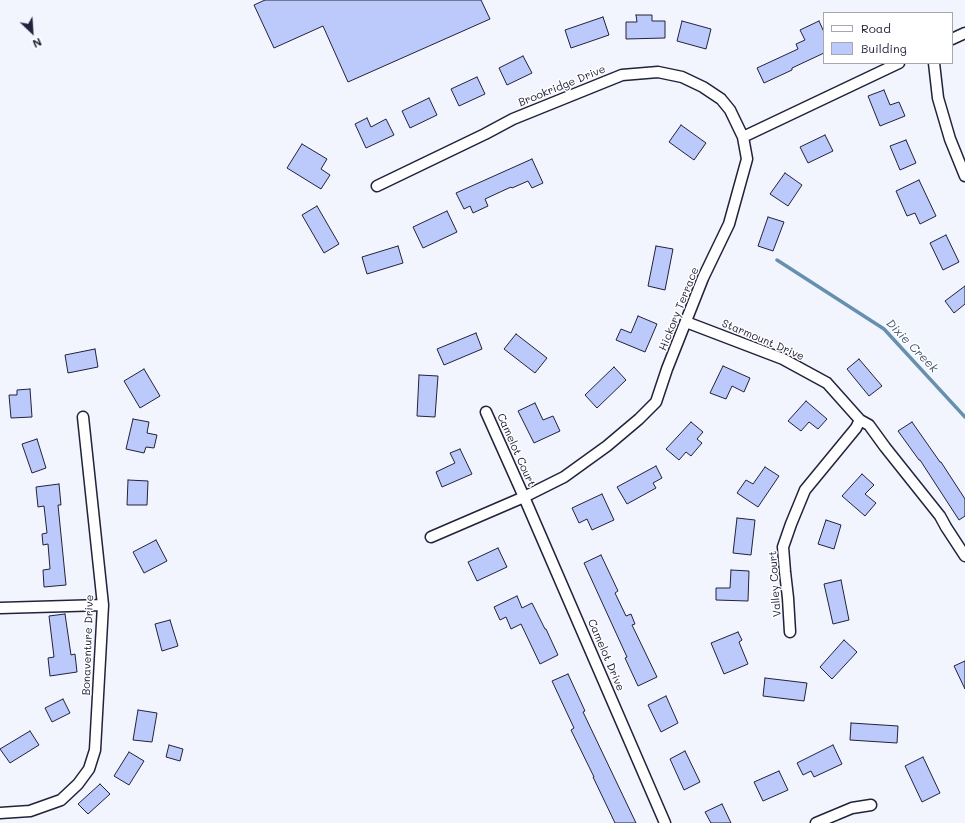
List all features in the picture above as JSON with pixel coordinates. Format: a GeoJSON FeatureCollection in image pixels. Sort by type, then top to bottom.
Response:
{"type":"FeatureCollection","features":[{"type":"Feature","properties":{"kind":"street"},"geometry":{"type":"LineString","coordinates":[[953,39],[965,33]]}},
{"type":"Feature","properties":{"kind":"street"},"geometry":{"type":"LineString","coordinates":[[743,137],[897,64]]}},
{"type":"Feature","properties":{"kind":"street"},"geometry":{"type":"LineString","coordinates":[[934,64],[938,98],[950,139],[965,176]]}},
{"type":"Feature","properties":{"kind":"street","name":"Brookridge Drive"},"geometry":{"type":"LineString","coordinates":[[377,186],[514,119],[622,75],[658,72],[682,77],[703,87],[721,99],[730,110],[743,137]]}},
{"type":"Feature","properties":{"kind":"street","name":"Hickory Terrace"},"geometry":{"type":"LineString","coordinates":[[430,537],[524,497],[564,477],[607,446],[639,420],[656,402],[667,369],[703,278],[729,224],[747,159],[743,137]]}},
{"type":"Feature","properties":{"kind":"street","name":"Starmount Drive"},"geometry":{"type":"LineString","coordinates":[[686,322],[783,359],[827,383],[860,420],[869,425],[940,516],[965,556]]}},
{"type":"Feature","properties":{"kind":"street","name":"Camelot Court"},"geometry":{"type":"LineString","coordinates":[[486,412],[524,497]]}},
{"type":"Feature","properties":{"kind":"street","name":"Bonaventure Drive"},"geometry":{"type":"LineString","coordinates":[[0,813],[30,811],[61,800],[78,784],[89,769],[95,750],[103,605],[83,417]]}},
{"type":"Feature","properties":{"kind":"street","name":"Valley Court"},"geometry":{"type":"LineString","coordinates":[[790,632],[783,547],[790,524],[805,490],[856,428],[860,420]]}},
{"type":"Feature","properties":{"kind":"street","name":"Camelot Drive"},"geometry":{"type":"LineString","coordinates":[[524,497],[665,823]]}},
{"type":"Feature","properties":{"kind":"street"},"geometry":{"type":"LineString","coordinates":[[0,608],[103,605]]}},
{"type":"Feature","properties":{"kind":"street"},"geometry":{"type":"LineString","coordinates":[[816,823],[852,808],[871,806]]}},
{"type":"Feature","properties":{"kind":"building"},"geometry":{"type":"Polygon","coordinates":[[[265,0],[481,0],[490,19],[348,82],[323,26],[274,48],[254,5],[265,0]]]}},
{"type":"Feature","properties":{"kind":"building"},"geometry":{"type":"Polygon","coordinates":[[[636,15],[652,15],[652,21],[665,21],[665,38],[626,39],[626,22],[637,22],[636,15]]]}},
{"type":"Feature","properties":{"kind":"building"},"geometry":{"type":"Polygon","coordinates":[[[603,17],[609,35],[571,48],[565,30],[603,17]]]}},
{"type":"Feature","properties":{"kind":"building"},"geometry":{"type":"Polygon","coordinates":[[[682,21],[711,29],[706,49],[677,41],[682,21]]]}},
{"type":"Feature","properties":{"kind":"building"},"geometry":{"type":"Polygon","coordinates":[[[819,21],[823,30],[823,53],[764,83],[757,68],[798,49],[796,44],[805,40],[800,30],[819,21]]]}},
{"type":"Feature","properties":{"kind":"building"},"geometry":{"type":"Polygon","coordinates":[[[523,56],[532,73],[507,85],[499,68],[523,56]]]}},
{"type":"Feature","properties":{"kind":"building"},"geometry":{"type":"Polygon","coordinates":[[[477,77],[485,94],[459,106],[451,89],[477,77]]]}},
{"type":"Feature","properties":{"kind":"building"},"geometry":{"type":"Polygon","coordinates":[[[884,90],[890,105],[899,102],[905,116],[880,126],[868,96],[884,90]]]}},
{"type":"Feature","properties":{"kind":"building"},"geometry":{"type":"Polygon","coordinates":[[[429,98],[437,115],[410,128],[402,111],[429,98]]]}},
{"type":"Feature","properties":{"kind":"building"},"geometry":{"type":"Polygon","coordinates":[[[367,118],[371,127],[386,119],[394,135],[366,148],[355,124],[367,118]]]}},
{"type":"Feature","properties":{"kind":"building"},"geometry":{"type":"Polygon","coordinates":[[[681,125],[706,143],[694,160],[669,142],[681,125]]]}},
{"type":"Feature","properties":{"kind":"building"},"geometry":{"type":"Polygon","coordinates":[[[825,135],[833,151],[808,163],[800,147],[825,135]]]}},
{"type":"Feature","properties":{"kind":"building"},"geometry":{"type":"Polygon","coordinates":[[[906,140],[916,163],[900,170],[890,146],[906,140]]]}},
{"type":"Feature","properties":{"kind":"building"},"geometry":{"type":"Polygon","coordinates":[[[302,144],[327,159],[321,169],[330,175],[321,189],[287,168],[302,144]]]}},
{"type":"Feature","properties":{"kind":"building"},"geometry":{"type":"Polygon","coordinates":[[[532,159],[543,183],[532,188],[528,181],[512,188],[511,187],[485,199],[488,206],[473,213],[470,206],[464,209],[456,193],[532,159]]]}},
{"type":"Feature","properties":{"kind":"building"},"geometry":{"type":"Polygon","coordinates":[[[785,173],[802,185],[788,206],[770,194],[785,173]]]}},
{"type":"Feature","properties":{"kind":"building"},"geometry":{"type":"Polygon","coordinates":[[[919,180],[936,216],[920,224],[915,213],[907,216],[896,191],[919,180]]]}},
{"type":"Feature","properties":{"kind":"building"},"geometry":{"type":"Polygon","coordinates":[[[317,206],[339,244],[324,253],[302,215],[317,206]]]}},
{"type":"Feature","properties":{"kind":"building"},"geometry":{"type":"Polygon","coordinates":[[[447,211],[457,232],[423,248],[413,227],[447,211]]]}},
{"type":"Feature","properties":{"kind":"building"},"geometry":{"type":"Polygon","coordinates":[[[768,217],[784,222],[773,251],[758,246],[768,217]]]}},
{"type":"Feature","properties":{"kind":"building"},"geometry":{"type":"Polygon","coordinates":[[[946,235],[959,262],[943,270],[930,243],[946,235]]]}},
{"type":"Feature","properties":{"kind":"building"},"geometry":{"type":"Polygon","coordinates":[[[398,246],[403,263],[367,274],[362,257],[398,246]]]}},
{"type":"Feature","properties":{"kind":"building"},"geometry":{"type":"Polygon","coordinates":[[[656,246],[673,249],[665,290],[648,286],[656,246]]]}},
{"type":"Feature","properties":{"kind":"building"},"geometry":{"type":"Polygon","coordinates":[[[965,286],[965,304],[954,313],[945,301],[965,286]]]}},
{"type":"Feature","properties":{"kind":"building"},"geometry":{"type":"Polygon","coordinates":[[[638,316],[657,324],[645,352],[616,340],[621,329],[631,333],[638,316]]]}},
{"type":"Feature","properties":{"kind":"building"},"geometry":{"type":"Polygon","coordinates":[[[476,333],[482,349],[444,365],[437,349],[476,333]]]}},
{"type":"Feature","properties":{"kind":"building"},"geometry":{"type":"Polygon","coordinates":[[[516,334],[547,358],[535,373],[504,349],[516,334]]]}},
{"type":"Feature","properties":{"kind":"building"},"geometry":{"type":"Polygon","coordinates":[[[95,349],[98,367],[68,373],[65,355],[95,349]]]}},
{"type":"Feature","properties":{"kind":"building"},"geometry":{"type":"Polygon","coordinates":[[[859,359],[882,386],[869,396],[847,369],[859,359]]]}},
{"type":"Feature","properties":{"kind":"building"},"geometry":{"type":"Polygon","coordinates":[[[723,366],[750,378],[744,392],[732,386],[726,399],[710,393],[723,366]]]}},
{"type":"Feature","properties":{"kind":"building"},"geometry":{"type":"Polygon","coordinates":[[[614,367],[626,380],[597,408],[585,395],[614,367]]]}},
{"type":"Feature","properties":{"kind":"building"},"geometry":{"type":"Polygon","coordinates":[[[144,369],[160,396],[140,408],[124,381],[144,369]]]}},
{"type":"Feature","properties":{"kind":"building"},"geometry":{"type":"Polygon","coordinates":[[[419,375],[438,376],[435,417],[417,416],[419,375]]]}},
{"type":"Feature","properties":{"kind":"building"},"geometry":{"type":"Polygon","coordinates":[[[30,389],[32,417],[11,418],[9,395],[17,395],[17,390],[30,389]]]}},
{"type":"Feature","properties":{"kind":"building"},"geometry":{"type":"Polygon","coordinates":[[[806,401],[827,419],[818,429],[809,422],[801,431],[788,421],[806,401]]]}},
{"type":"Feature","properties":{"kind":"building"},"geometry":{"type":"Polygon","coordinates":[[[535,403],[543,420],[553,416],[560,431],[534,443],[518,411],[535,403]]]}},
{"type":"Feature","properties":{"kind":"building"},"geometry":{"type":"Polygon","coordinates":[[[133,419],[149,422],[147,433],[157,435],[154,448],[146,447],[144,453],[126,449],[133,419]]]}},
{"type":"Feature","properties":{"kind":"building"},"geometry":{"type":"Polygon","coordinates":[[[691,422],[703,432],[697,439],[702,443],[691,456],[686,452],[679,460],[666,449],[691,422]]]}},
{"type":"Feature","properties":{"kind":"building"},"geometry":{"type":"Polygon","coordinates":[[[912,422],[941,462],[965,499],[965,516],[959,520],[920,460],[898,431],[912,422]]]}},
{"type":"Feature","properties":{"kind":"building"},"geometry":{"type":"Polygon","coordinates":[[[37,439],[46,468],[32,473],[22,444],[37,439]]]}},
{"type":"Feature","properties":{"kind":"building"},"geometry":{"type":"Polygon","coordinates":[[[460,449],[472,474],[442,487],[436,472],[455,463],[450,453],[460,449]]]}},
{"type":"Feature","properties":{"kind":"building"},"geometry":{"type":"Polygon","coordinates":[[[656,466],[662,478],[653,483],[656,488],[627,504],[617,487],[656,466]]]}},
{"type":"Feature","properties":{"kind":"building"},"geometry":{"type":"Polygon","coordinates":[[[765,467],[779,476],[758,507],[737,493],[746,480],[753,484],[765,467]]]}},
{"type":"Feature","properties":{"kind":"building"},"geometry":{"type":"Polygon","coordinates":[[[862,474],[874,485],[865,494],[876,503],[865,516],[842,496],[862,474]]]}},
{"type":"Feature","properties":{"kind":"building"},"geometry":{"type":"Polygon","coordinates":[[[128,480],[148,481],[147,505],[127,505],[128,480]]]}},
{"type":"Feature","properties":{"kind":"building"},"geometry":{"type":"Polygon","coordinates":[[[59,484],[61,505],[58,505],[66,585],[44,587],[43,570],[50,569],[48,544],[43,545],[42,534],[47,533],[44,506],[38,507],[36,487],[59,484]]]}},
{"type":"Feature","properties":{"kind":"building"},"geometry":{"type":"Polygon","coordinates":[[[602,494],[614,520],[592,530],[587,519],[579,523],[572,508],[602,494]]]}},
{"type":"Feature","properties":{"kind":"building"},"geometry":{"type":"Polygon","coordinates":[[[737,518],[755,520],[751,555],[733,553],[737,518]]]}},
{"type":"Feature","properties":{"kind":"building"},"geometry":{"type":"Polygon","coordinates":[[[826,520],[841,525],[834,549],[818,544],[826,520]]]}},
{"type":"Feature","properties":{"kind":"building"},"geometry":{"type":"Polygon","coordinates":[[[156,540],[167,561],[144,573],[133,552],[156,540]]]}},
{"type":"Feature","properties":{"kind":"building"},"geometry":{"type":"Polygon","coordinates":[[[498,548],[507,567],[477,581],[468,562],[498,548]]]}},
{"type":"Feature","properties":{"kind":"building"},"geometry":{"type":"Polygon","coordinates":[[[601,555],[618,591],[615,593],[626,616],[631,614],[635,624],[632,625],[657,677],[638,686],[625,658],[627,657],[584,563],[601,555]]]}},
{"type":"Feature","properties":{"kind":"building"},"geometry":{"type":"Polygon","coordinates":[[[731,570],[749,571],[748,601],[716,600],[716,588],[730,588],[731,570]]]}},
{"type":"Feature","properties":{"kind":"building"},"geometry":{"type":"Polygon","coordinates":[[[841,580],[849,620],[833,624],[824,584],[841,580]]]}},
{"type":"Feature","properties":{"kind":"building"},"geometry":{"type":"Polygon","coordinates":[[[517,596],[522,608],[532,603],[558,655],[540,664],[521,624],[511,629],[506,617],[500,620],[494,607],[517,596]]]}},
{"type":"Feature","properties":{"kind":"building"},"geometry":{"type":"Polygon","coordinates":[[[65,614],[71,655],[75,654],[77,672],[50,676],[48,658],[54,657],[49,616],[65,614]]]}},
{"type":"Feature","properties":{"kind":"building"},"geometry":{"type":"Polygon","coordinates":[[[170,620],[178,646],[162,651],[155,624],[170,620]]]}},
{"type":"Feature","properties":{"kind":"building"},"geometry":{"type":"Polygon","coordinates":[[[738,632],[742,640],[739,642],[748,664],[724,674],[711,643],[738,632]]]}},
{"type":"Feature","properties":{"kind":"building"},"geometry":{"type":"Polygon","coordinates":[[[844,640],[857,652],[832,679],[820,667],[844,640]]]}},
{"type":"Feature","properties":{"kind":"building"},"geometry":{"type":"Polygon","coordinates":[[[965,661],[965,689],[954,666],[965,661]]]}},
{"type":"Feature","properties":{"kind":"building"},"geometry":{"type":"Polygon","coordinates":[[[568,674],[585,711],[583,712],[636,823],[615,823],[571,730],[574,728],[552,681],[568,674]]]}},
{"type":"Feature","properties":{"kind":"building"},"geometry":{"type":"Polygon","coordinates":[[[765,678],[807,683],[804,701],[763,696],[765,678]]]}},
{"type":"Feature","properties":{"kind":"building"},"geometry":{"type":"Polygon","coordinates":[[[666,696],[678,723],[661,732],[648,705],[666,696]]]}},
{"type":"Feature","properties":{"kind":"building"},"geometry":{"type":"Polygon","coordinates":[[[63,699],[70,713],[52,722],[45,708],[63,699]]]}},
{"type":"Feature","properties":{"kind":"building"},"geometry":{"type":"Polygon","coordinates":[[[138,710],[157,713],[152,742],[133,740],[138,710]]]}},
{"type":"Feature","properties":{"kind":"building"},"geometry":{"type":"Polygon","coordinates":[[[851,723],[898,726],[897,743],[850,740],[851,723]]]}},
{"type":"Feature","properties":{"kind":"building"},"geometry":{"type":"Polygon","coordinates":[[[30,731],[39,745],[10,763],[0,749],[30,731]]]}},
{"type":"Feature","properties":{"kind":"building"},"geometry":{"type":"Polygon","coordinates":[[[169,745],[183,749],[180,761],[166,757],[169,745]]]}},
{"type":"Feature","properties":{"kind":"building"},"geometry":{"type":"Polygon","coordinates":[[[833,745],[842,764],[814,777],[811,771],[803,775],[797,763],[833,745]]]}},
{"type":"Feature","properties":{"kind":"building"},"geometry":{"type":"Polygon","coordinates":[[[685,751],[700,782],[684,790],[670,759],[685,751]]]}},
{"type":"Feature","properties":{"kind":"building"},"geometry":{"type":"Polygon","coordinates":[[[129,752],[144,761],[129,785],[114,776],[129,752]]]}},
{"type":"Feature","properties":{"kind":"building"},"geometry":{"type":"Polygon","coordinates":[[[923,757],[940,793],[922,802],[905,766],[923,757]]]}},
{"type":"Feature","properties":{"kind":"building"},"geometry":{"type":"Polygon","coordinates":[[[779,771],[788,790],[763,801],[754,782],[779,771]]]}},
{"type":"Feature","properties":{"kind":"building"},"geometry":{"type":"Polygon","coordinates":[[[100,784],[110,794],[88,814],[78,804],[100,784]]]}},
{"type":"Feature","properties":{"kind":"building"},"geometry":{"type":"Polygon","coordinates":[[[722,804],[731,823],[711,823],[705,812],[722,804]]]}},
{"type":"Feature","properties":{"kind":"waterway","name":"Dixie Creek"},"geometry":{"type":"LineString","coordinates":[[777,260],[884,329],[965,417]]}}]}
